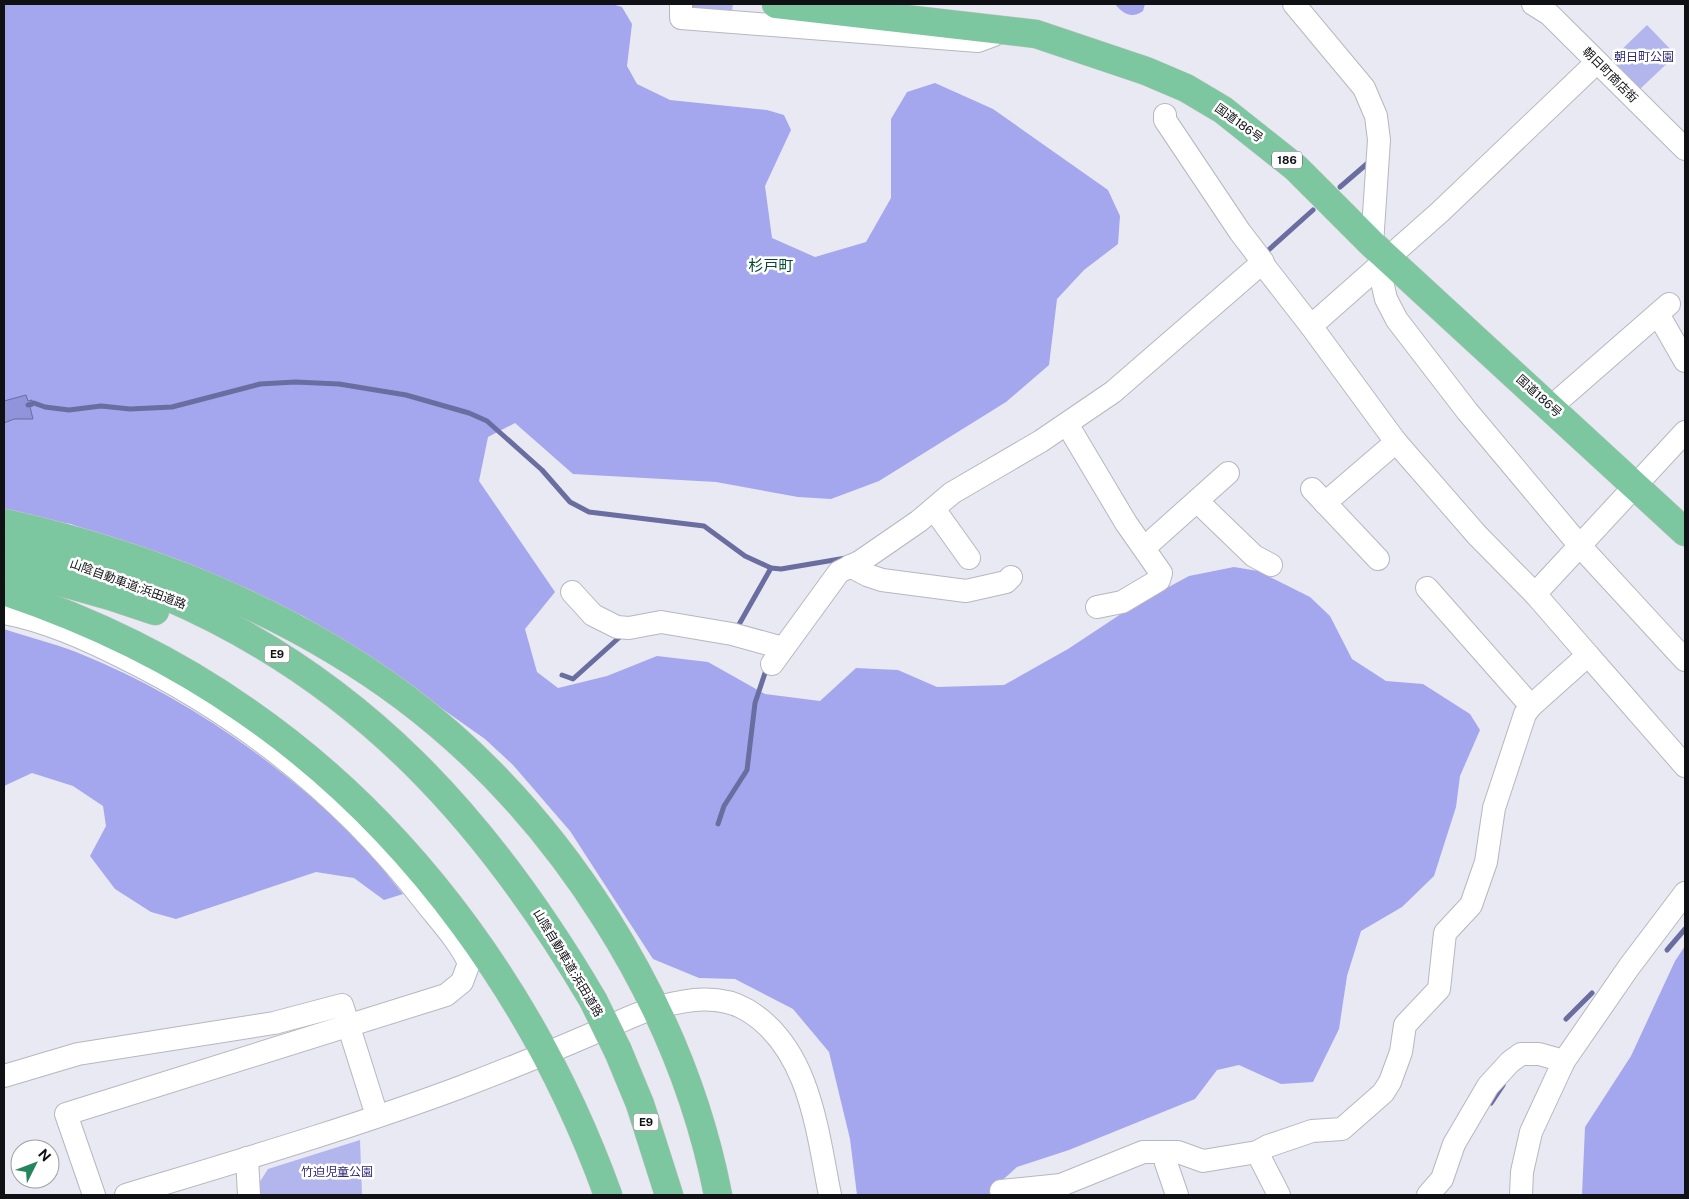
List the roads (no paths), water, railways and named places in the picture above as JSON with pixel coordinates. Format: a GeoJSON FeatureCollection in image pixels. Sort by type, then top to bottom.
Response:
{"type":"FeatureCollection","features":[{"type":"Feature","properties":{"kind":"highway","name":"国道186号"},"geometry":{"type":"LineString","coordinates":[[776,4],[1007,31],[1049,38],[1146,71],[1186,88],[1223,110],[1260,137],[1303,174],[1380,257],[1551,407],[1685,532]]}},
{"type":"Feature","properties":{"kind":"highway"},"geometry":{"type":"LineString","coordinates":[[4,523],[122,555],[220,592],[306,635],[404,697],[464,749],[536,825],[573,871],[608,922],[656,1007],[686,1080],[704,1136],[718,1195]]}},
{"type":"Feature","properties":{"kind":"highway","name":"山陰自動車道;浜田道路"},"geometry":{"type":"LineString","coordinates":[[4,546],[71,563],[165,595],[213,618],[288,660],[332,691],[394,742],[452,802],[493,852],[544,920],[593,1000],[618,1051],[640,1104],[669,1195]]}},
{"type":"Feature","properties":{"kind":"highway","name":"山陰自動車道;浜田道路"},"geometry":{"type":"LineString","coordinates":[[4,566],[110,596],[158,612],[215,638],[278,671],[317,695],[389,750],[424,782],[493,852]]}},
{"type":"Feature","properties":{"kind":"highway"},"geometry":{"type":"LineString","coordinates":[[4,591],[96,626],[197,679],[293,745],[339,785],[381,826],[421,871],[491,962],[546,1054],[586,1137],[608,1195]]}},
{"type":"Feature","properties":{"kind":"street"},"geometry":{"type":"LineString","coordinates":[[681,4],[681,18],[690,19],[978,41],[1007,31]]}},
{"type":"Feature","properties":{"kind":"street"},"geometry":{"type":"LineString","coordinates":[[1294,4],[1364,88],[1376,116],[1379,140],[1380,257],[1386,298],[1397,320],[1467,411],[1580,546],[1685,660]]}},
{"type":"Feature","properties":{"kind":"street","name":"朝日町商店街"},"geometry":{"type":"LineString","coordinates":[[1533,4],[1549,14],[1685,149]]}},
{"type":"Feature","properties":{"kind":"street"},"geometry":{"type":"LineString","coordinates":[[1311,326],[1380,257],[1597,62]]}},
{"type":"Feature","properties":{"kind":"street"},"geometry":{"type":"LineString","coordinates":[[1165,115],[1165,120],[1197,170],[1260,259],[1396,442],[1476,536],[1535,594],[1685,766]]}},
{"type":"Feature","properties":{"kind":"street"},"geometry":{"type":"LineString","coordinates":[[572,592],[593,615],[617,627],[629,628],[661,622],[732,634],[777,656],[839,572],[861,561],[934,509],[952,493],[1067,424],[1113,392],[1260,259]]}},
{"type":"Feature","properties":{"kind":"street"},"geometry":{"type":"LineString","coordinates":[[1551,407],[1663,309],[1685,360]]}},
{"type":"Feature","properties":{"kind":"street"},"geometry":{"type":"LineString","coordinates":[[1067,424],[1126,524],[1161,573],[1160,580],[1122,602],[1097,607]]}},
{"type":"Feature","properties":{"kind":"street"},"geometry":{"type":"LineString","coordinates":[[1535,594],[1685,432]]}},
{"type":"Feature","properties":{"kind":"street"},"geometry":{"type":"LineString","coordinates":[[1378,559],[1318,496],[1396,442]]}},
{"type":"Feature","properties":{"kind":"street"},"geometry":{"type":"LineString","coordinates":[[1144,548],[1228,473]]}},
{"type":"Feature","properties":{"kind":"street"},"geometry":{"type":"LineString","coordinates":[[1197,501],[1254,556],[1271,565]]}},
{"type":"Feature","properties":{"kind":"street"},"geometry":{"type":"LineString","coordinates":[[934,509],[969,558]]}},
{"type":"Feature","properties":{"kind":"street"},"geometry":{"type":"LineString","coordinates":[[850,566],[866,575],[882,580],[966,591],[1006,582],[1011,577]]}},
{"type":"Feature","properties":{"kind":"street"},"geometry":{"type":"LineString","coordinates":[[1427,588],[1532,706]]}},
{"type":"Feature","properties":{"kind":"street"},"geometry":{"type":"LineString","coordinates":[[4,613],[22,616],[89,641],[166,679],[241,725],[305,775],[366,832],[410,882],[466,955],[469,963],[467,974],[462,982],[446,995],[66,1114],[94,1195]]}},
{"type":"Feature","properties":{"kind":"street"},"geometry":{"type":"LineString","coordinates":[[1001,1191],[1064,1190],[1143,1152],[1178,1152],[1203,1161],[1257,1152],[1268,1146],[1312,1131],[1342,1128],[1383,1093],[1390,1082],[1402,1052],[1405,1025],[1439,989],[1445,933],[1471,906],[1486,862],[1494,808],[1523,719],[1532,706],[1588,655]]}},
{"type":"Feature","properties":{"kind":"street"},"geometry":{"type":"LineString","coordinates":[[1521,1195],[1522,1172],[1531,1132],[1564,1062],[1629,967],[1685,893]]}},
{"type":"Feature","properties":{"kind":"street"},"geometry":{"type":"LineString","coordinates":[[126,1195],[247,1158],[461,1087],[546,1054],[656,1007],[693,1000],[722,1000],[746,1010],[766,1024],[791,1056],[813,1109],[830,1195]]}},
{"type":"Feature","properties":{"kind":"street"},"geometry":{"type":"LineString","coordinates":[[6,1076],[78,1054],[274,1023],[342,1005],[377,1116]]}},
{"type":"Feature","properties":{"kind":"street"},"geometry":{"type":"LineString","coordinates":[[1428,1195],[1442,1179],[1454,1144],[1488,1086],[1510,1062],[1522,1054],[1539,1054],[1564,1062]]}},
{"type":"Feature","properties":{"kind":"street"},"geometry":{"type":"LineString","coordinates":[[1165,1152],[1166,1163],[1177,1195]]}},
{"type":"Feature","properties":{"kind":"street"},"geometry":{"type":"LineString","coordinates":[[1257,1152],[1279,1195]]}},
{"type":"Feature","properties":{"kind":"street"},"geometry":{"type":"LineString","coordinates":[[247,1158],[249,1195]]}},
{"type":"Feature","properties":{"kind":"waterway"},"geometry":{"type":"LineString","coordinates":[[1340,187],[1369,162]]}},
{"type":"Feature","properties":{"kind":"waterway"},"geometry":{"type":"LineString","coordinates":[[1264,254],[1313,210]]}},
{"type":"Feature","properties":{"kind":"waterway"},"geometry":{"type":"LineString","coordinates":[[28,405],[34,403],[45,407],[69,410],[101,406],[130,409],[172,407],[260,384],[295,382],[339,384],[406,395],[469,413],[487,421],[542,470],[570,502],[589,512],[704,526],[745,556],[771,568],[781,569],[846,558]]}},
{"type":"Feature","properties":{"kind":"waterway"},"geometry":{"type":"LineString","coordinates":[[737,628],[771,568]]}},
{"type":"Feature","properties":{"kind":"waterway"},"geometry":{"type":"LineString","coordinates":[[562,675],[573,679],[622,635]]}},
{"type":"Feature","properties":{"kind":"waterway"},"geometry":{"type":"LineString","coordinates":[[718,824],[724,806],[747,770],[755,703],[767,667]]}},
{"type":"Feature","properties":{"kind":"waterway"},"geometry":{"type":"LineString","coordinates":[[1667,950],[1685,929]]}},
{"type":"Feature","properties":{"kind":"waterway"},"geometry":{"type":"LineString","coordinates":[[1566,1019],[1592,993]]}},
{"type":"Feature","properties":{"kind":"waterway"},"geometry":{"type":"LineString","coordinates":[[1491,1103],[1503,1085]]}},
{"type":"Feature","properties":{"kind":"district","name":"杉戸町"},"geometry":{"type":"Point","coordinates":[771,265]}},
{"type":"Feature","properties":{"kind":"park label","name":"朝日町公園"},"geometry":{"type":"Point","coordinates":[1644,57]}},
{"type":"Feature","properties":{"kind":"park label","name":"竹迫児童公園"},"geometry":{"type":"Point","coordinates":[337,1172]}}]}
